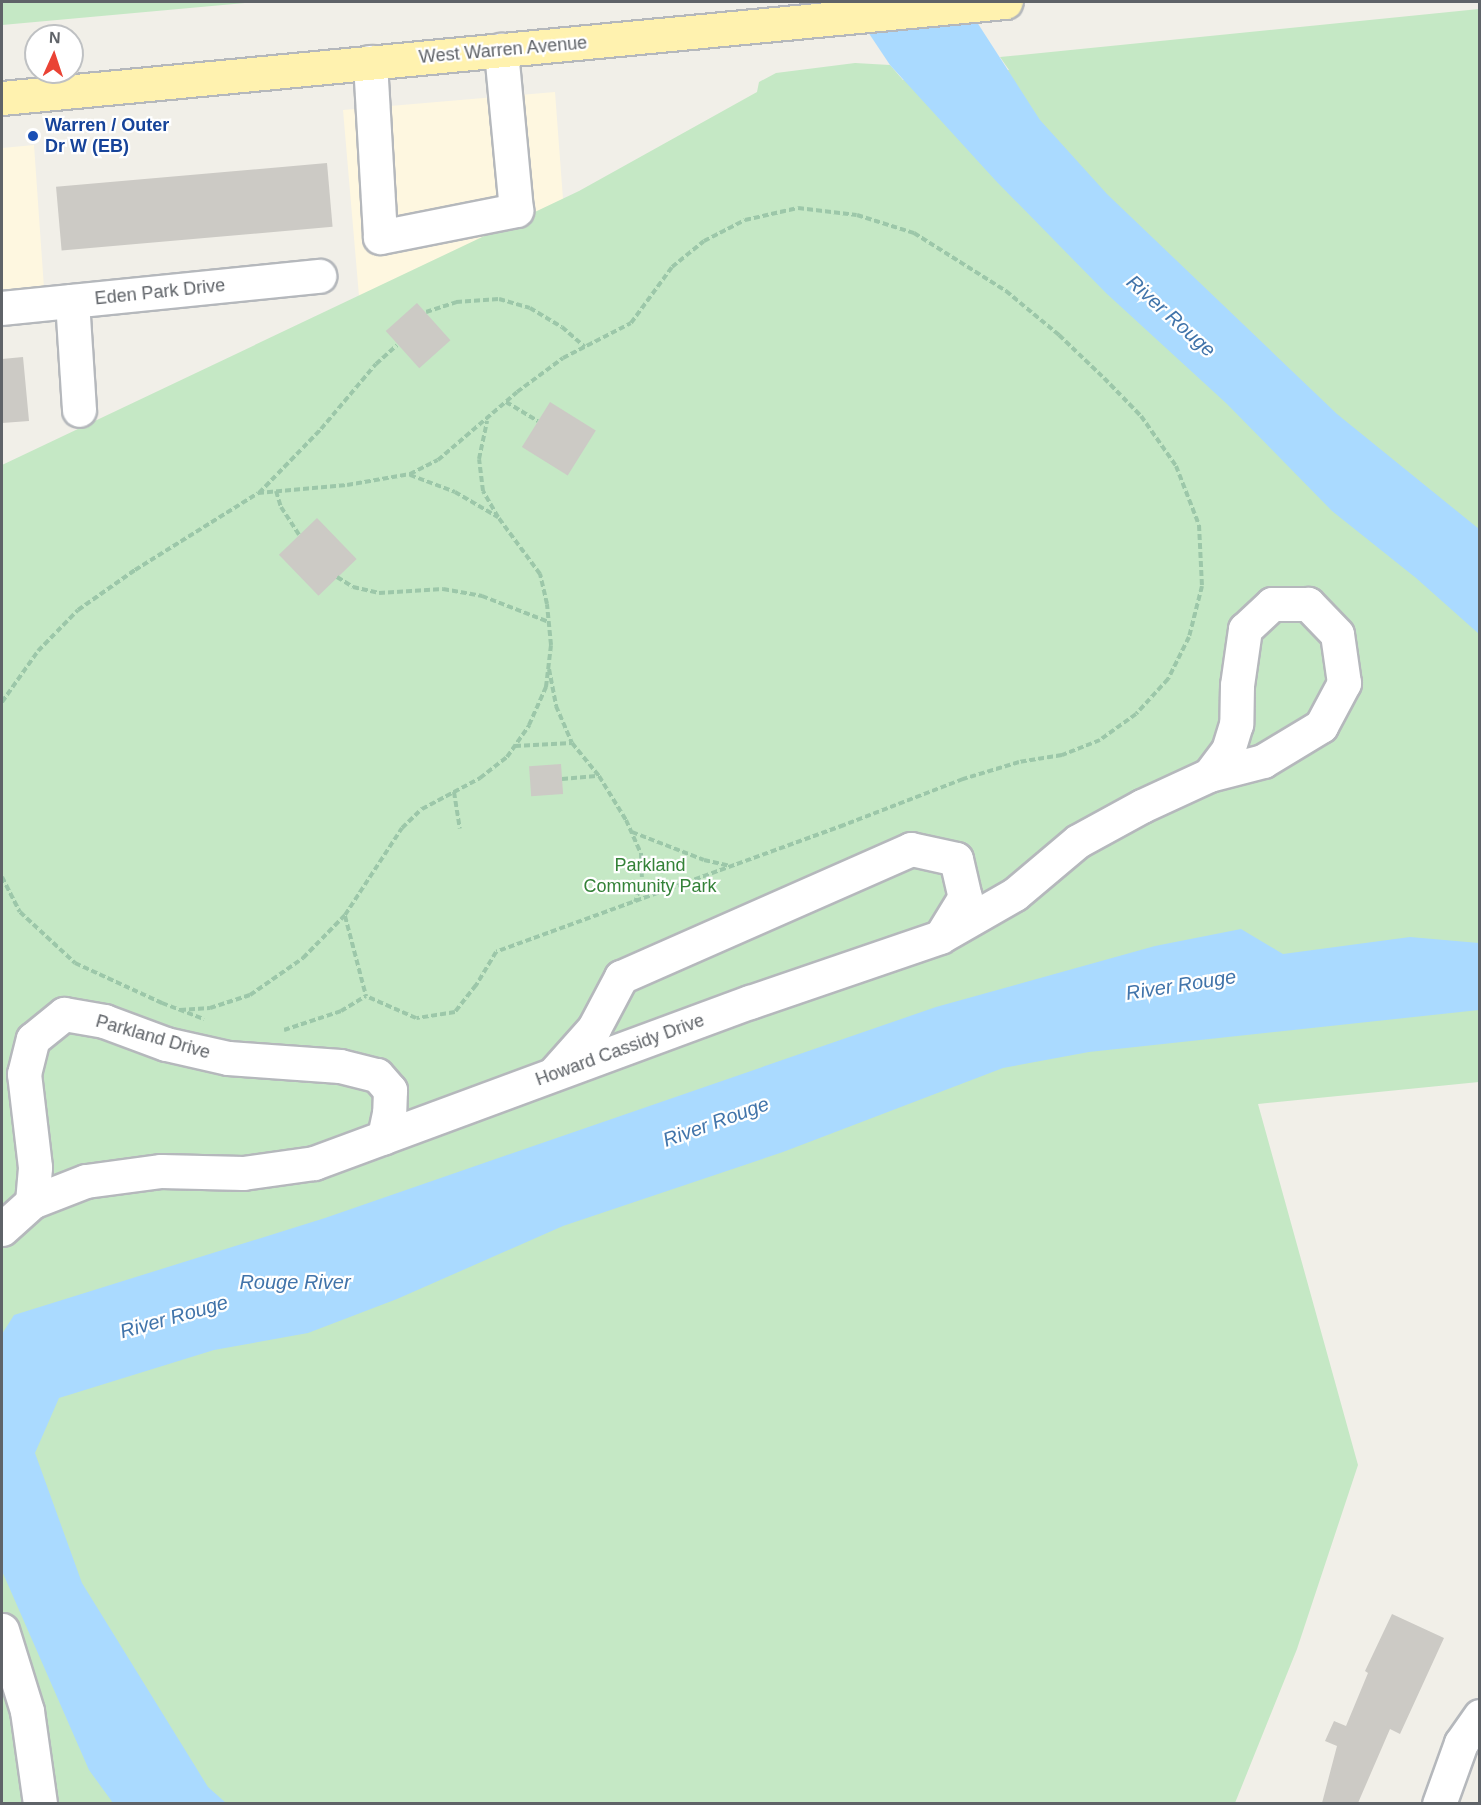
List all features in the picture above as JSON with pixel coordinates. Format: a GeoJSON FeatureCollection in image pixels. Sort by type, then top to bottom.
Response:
{"type":"FeatureCollection","features":[{"type":"Feature","properties":{"kind":"main road","name":"West Warren Avenue"},"geometry":{"type":"LineString","coordinates":[[2,98],[1005,2]]}},
{"type":"Feature","properties":{"kind":"street"},"geometry":{"type":"LineString","coordinates":[[370,62],[380,237],[516,210],[501,50]]}},
{"type":"Feature","properties":{"kind":"street","name":"Eden Park Drive"},"geometry":{"type":"LineString","coordinates":[[2,308],[319,276]]}},
{"type":"Feature","properties":{"kind":"street"},"geometry":{"type":"LineString","coordinates":[[72,301],[79,410]]}},
{"type":"Feature","properties":{"kind":"street","name":"Howard Cassidy Drive"},"geometry":{"type":"LineString","coordinates":[[2,1229],[32,1202],[86,1180],[161,1171],[243,1173],[314,1163],[621,1050],[940,937],[1015,894],[1078,841],[1142,806],[1209,775],[1263,761],[1321,726],[1344,683],[1337,634],[1308,604],[1272,604],[1245,629],[1237,685],[1236,724],[1228,750],[1209,775]]}},
{"type":"Feature","properties":{"kind":"street"},"geometry":{"type":"LineString","coordinates":[[553,1075],[594,1028],[621,978],[911,849],[956,859],[965,897],[940,937]]}},
{"type":"Feature","properties":{"kind":"street","name":"Parkland Drive"},"geometry":{"type":"LineString","coordinates":[[32,1202],[35,1167],[24,1074],[33,1039],[64,1014],[104,1021],[166,1044],[228,1058],[340,1066],[377,1075],[390,1090],[389,1113],[384,1137]]}},
{"type":"Feature","properties":{"kind":"street"},"geometry":{"type":"LineString","coordinates":[[594,1028],[621,1050]]}},
{"type":"Feature","properties":{"kind":"street"},"geometry":{"type":"LineString","coordinates":[[2,1630],[27,1711],[40,1803]]}},
{"type":"Feature","properties":{"kind":"street"},"geometry":{"type":"LineString","coordinates":[[1439,1803],[1461,1743],[1479,1716]]}},
{"type":"Feature","properties":{"kind":"path"},"geometry":{"type":"LineString","coordinates":[[258,493],[347,485],[410,474],[438,460],[506,402],[563,358],[631,323],[672,267],[704,241],[745,220],[798,208],[857,215],[914,233],[1006,291],[1059,335],[1141,416],[1176,466],[1199,525],[1202,586],[1189,637],[1168,679],[1136,714],[1100,740],[1062,755],[1018,762],[963,779],[496,952],[476,985],[455,1012],[416,1018],[366,996]]}},
{"type":"Feature","properties":{"kind":"path"},"geometry":{"type":"LineString","coordinates":[[426,312],[456,302],[499,299],[530,308],[562,327],[585,347]]}},
{"type":"Feature","properties":{"kind":"path"},"geometry":{"type":"LineString","coordinates":[[2,702],[38,651],[78,610],[135,570],[258,493],[321,429],[376,364],[397,345]]}},
{"type":"Feature","properties":{"kind":"path"},"geometry":{"type":"LineString","coordinates":[[506,402],[538,421]]}},
{"type":"Feature","properties":{"kind":"path"},"geometry":{"type":"LineString","coordinates":[[180,1010],[210,1008],[250,994],[303,958],[345,915],[402,828],[422,809],[480,778],[507,757],[529,725],[546,687],[551,645],[549,622],[540,574],[498,517],[483,491],[479,459],[487,420]]}},
{"type":"Feature","properties":{"kind":"path"},"geometry":{"type":"LineString","coordinates":[[410,474],[455,492],[498,517]]}},
{"type":"Feature","properties":{"kind":"path"},"geometry":{"type":"LineString","coordinates":[[276,491],[281,507],[299,535]]}},
{"type":"Feature","properties":{"kind":"path"},"geometry":{"type":"LineString","coordinates":[[337,577],[353,587],[379,593],[443,589],[482,597],[549,622]]}},
{"type":"Feature","properties":{"kind":"path"},"geometry":{"type":"LineString","coordinates":[[548,665],[556,706],[572,743],[599,776],[641,853],[642,881],[635,902]]}},
{"type":"Feature","properties":{"kind":"path"},"geometry":{"type":"LineString","coordinates":[[514,746],[572,743]]}},
{"type":"Feature","properties":{"kind":"path"},"geometry":{"type":"LineString","coordinates":[[562,779],[599,776]]}},
{"type":"Feature","properties":{"kind":"path"},"geometry":{"type":"LineString","coordinates":[[454,792],[460,829]]}},
{"type":"Feature","properties":{"kind":"path"},"geometry":{"type":"LineString","coordinates":[[631,832],[704,860],[731,866]]}},
{"type":"Feature","properties":{"kind":"path"},"geometry":{"type":"LineString","coordinates":[[2,877],[20,912],[75,963],[210,1021]]}},
{"type":"Feature","properties":{"kind":"path"},"geometry":{"type":"LineString","coordinates":[[345,915],[366,996]]}},
{"type":"Feature","properties":{"kind":"path"},"geometry":{"type":"LineString","coordinates":[[272,1034],[341,1011],[366,996]]}},
{"type":"Feature","properties":{"kind":"shaded area"},"geometry":{"type":"Polygon","coordinates":[[[555,92],[563,199],[359,296],[343,110],[555,92]]]}},
{"type":"Feature","properties":{"kind":"shaded area"},"geometry":{"type":"Polygon","coordinates":[[[34,145],[44,288],[2,294],[2,148],[34,145]]]}},
{"type":"Feature","properties":{"kind":"green space"},"geometry":{"type":"Polygon","coordinates":[[[2,2],[256,2],[2,25],[2,2]]]}},
{"type":"Feature","properties":{"kind":"green space","name":"Parkland Community Park"},"geometry":{"type":"Polygon","coordinates":[[[1479,9],[1479,1082],[1258,1104],[1358,1465],[1297,1649],[1235,1803],[2,1804],[2,465],[579,191],[757,92],[759,82],[776,73],[855,63],[890,65],[903,80],[1009,70],[1000,57],[1479,9]]]}},
{"type":"Feature","properties":{"kind":"water","name":"River Rouge"},"geometry":{"type":"Polygon","coordinates":[[[848,2],[964,2],[1040,120],[1107,194],[1337,414],[1479,529],[1479,634],[1416,578],[1332,511],[1227,404],[1106,293],[996,181],[890,65],[848,2]]]}},
{"type":"Feature","properties":{"kind":"water","name":"Rouge River"},"geometry":{"type":"Polygon","coordinates":[[[1241,929],[1283,954],[1410,937],[1479,943],[1479,1010],[1089,1052],[1003,1068],[783,1152],[563,1226],[397,1299],[308,1333],[214,1350],[59,1398],[35,1453],[82,1583],[208,1787],[226,1803],[113,1803],[89,1770],[2,1571],[2,1334],[14,1315],[325,1218],[936,1007],[1155,946],[1241,929]]]}},
{"type":"Feature","properties":{"kind":"building"},"geometry":{"type":"Polygon","coordinates":[[[327,163],[333,227],[62,250],[56,187],[327,163]]]}},
{"type":"Feature","properties":{"kind":"building"},"geometry":{"type":"Polygon","coordinates":[[[417,303],[450,340],[419,368],[386,331],[417,303]]]}},
{"type":"Feature","properties":{"kind":"building"},"geometry":{"type":"Polygon","coordinates":[[[23,357],[29,421],[2,423],[2,359],[23,357]]]}},
{"type":"Feature","properties":{"kind":"building"},"geometry":{"type":"Polygon","coordinates":[[[550,402],[596,431],[568,476],[522,447],[550,402]]]}},
{"type":"Feature","properties":{"kind":"building"},"geometry":{"type":"Polygon","coordinates":[[[317,518],[357,559],[318,596],[279,555],[317,518]]]}},
{"type":"Feature","properties":{"kind":"building"},"geometry":{"type":"Polygon","coordinates":[[[561,764],[563,794],[531,796],[529,766],[561,764]]]}},
{"type":"Feature","properties":{"kind":"building"},"geometry":{"type":"Polygon","coordinates":[[[1392,1614],[1444,1638],[1400,1734],[1390,1729],[1358,1803],[1322,1803],[1337,1746],[1325,1741],[1334,1721],[1346,1726],[1368,1673],[1365,1671],[1392,1614]]]}},
{"type":"Feature","properties":{"kind":"place","name":"Warren / Outer Dr W (EB)"},"geometry":{"type":"Point","coordinates":[33,136]}}]}
